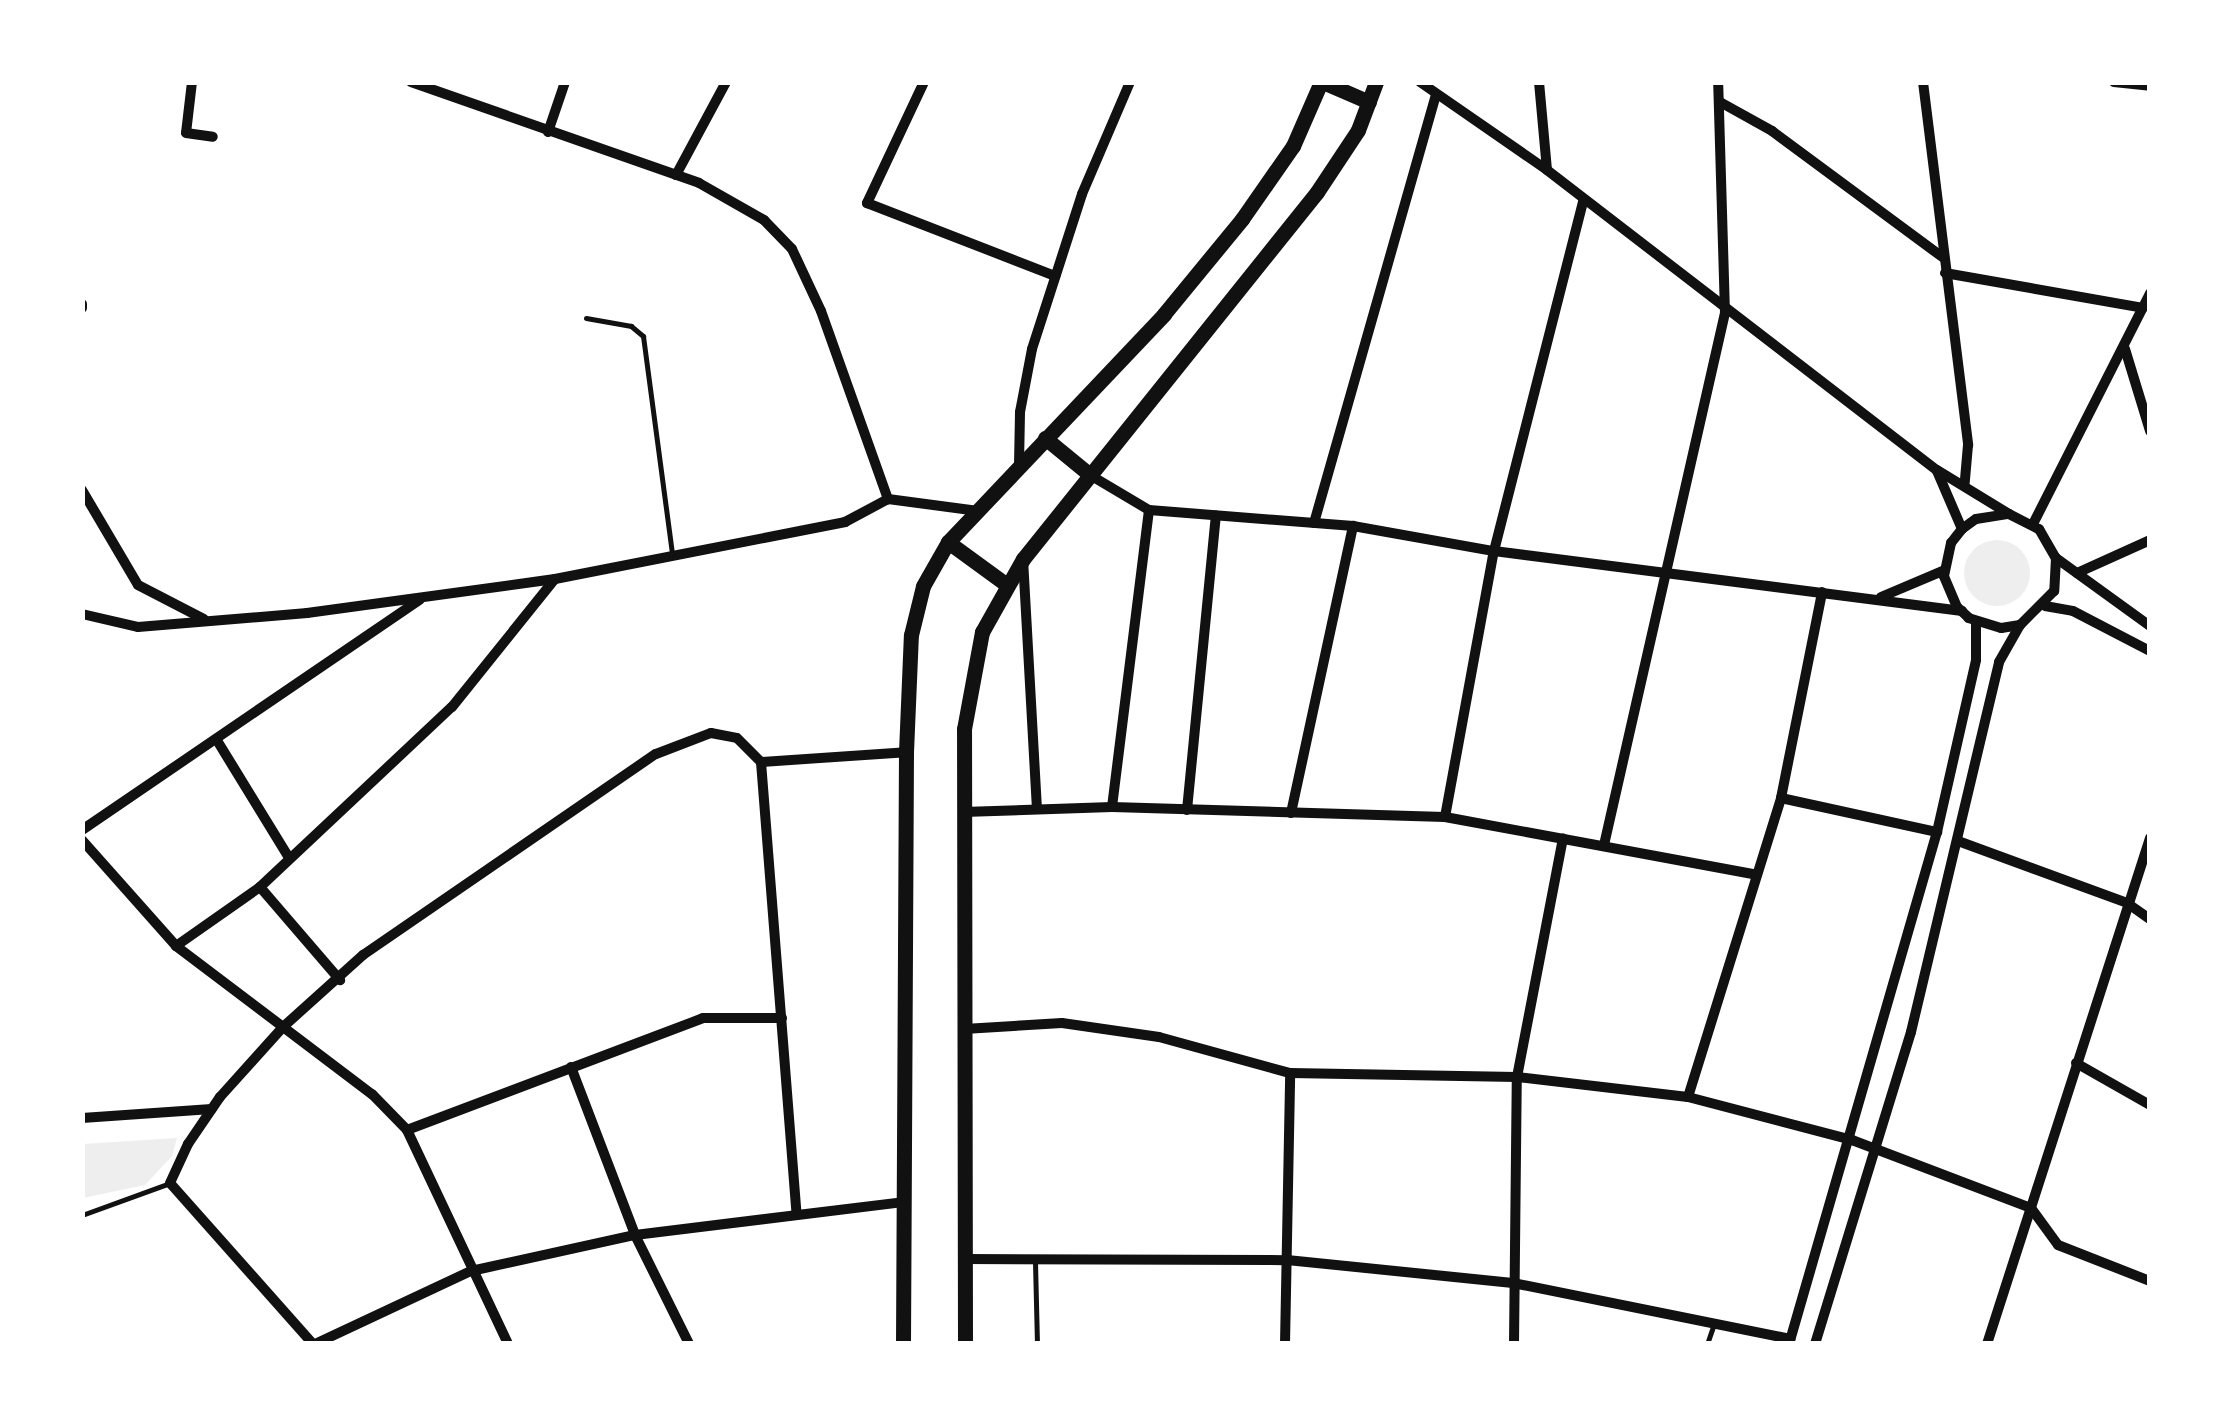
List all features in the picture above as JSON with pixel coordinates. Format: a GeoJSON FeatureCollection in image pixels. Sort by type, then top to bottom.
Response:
{"type":"FeatureCollection","features":[{"type":"Feature","properties":{"kind":"main road"},"geometry":{"type":"LineString","coordinates":[[903,1344],[906,752],[911,635],[923,586],[948,542],[1164,314],[1242,219],[1293,146],[1322,82],[1369,102]]}},
{"type":"Feature","properties":{"kind":"main road"},"geometry":{"type":"LineString","coordinates":[[965,1344],[963,812],[970,678],[982,632],[1024,559],[1317,192],[1369,102],[1376,82]]}},
{"type":"Feature","properties":{"kind":"main road"},"geometry":{"type":"LineString","coordinates":[[1045,438],[1090,475]]}},
{"type":"Feature","properties":{"kind":"main road"},"geometry":{"type":"LineString","coordinates":[[948,542],[1007,585]]}},
{"type":"Feature","properties":{"kind":"street"},"geometry":{"type":"LineString","coordinates":[[192,82],[186,134],[213,137]]}},
{"type":"Feature","properties":{"kind":"street"},"geometry":{"type":"LineString","coordinates":[[548,132],[565,82]]}},
{"type":"Feature","properties":{"kind":"street"},"geometry":{"type":"LineString","coordinates":[[676,175],[726,82]]}},
{"type":"Feature","properties":{"kind":"street"},"geometry":{"type":"LineString","coordinates":[[924,82],[867,203],[1055,276]]}},
{"type":"Feature","properties":{"kind":"street"},"geometry":{"type":"LineString","coordinates":[[1019,464],[1020,412],[1055,276],[1082,194],[1129,86],[1116,82]]}},
{"type":"Feature","properties":{"kind":"street"},"geometry":{"type":"LineString","coordinates":[[1420,82],[1547,170],[1726,313],[1937,470],[1965,483],[2009,514],[2033,524],[2056,558],[2150,626]]}},
{"type":"Feature","properties":{"kind":"street"},"geometry":{"type":"LineString","coordinates":[[1539,82],[1547,170]]}},
{"type":"Feature","properties":{"kind":"street"},"geometry":{"type":"LineString","coordinates":[[1604,846],[1662,574],[1726,313],[1718,82]]}},
{"type":"Feature","properties":{"kind":"street"},"geometry":{"type":"LineString","coordinates":[[1922,82],[1968,445],[1965,483]]}},
{"type":"Feature","properties":{"kind":"street"},"geometry":{"type":"LineString","coordinates":[[2114,82],[2150,86]]}},
{"type":"Feature","properties":{"kind":"street"},"geometry":{"type":"LineString","coordinates":[[412,83],[731,198],[792,250],[888,498]]}},
{"type":"Feature","properties":{"kind":"street"},"geometry":{"type":"LineString","coordinates":[[1314,523],[1436,96]]}},
{"type":"Feature","properties":{"kind":"street"},"geometry":{"type":"LineString","coordinates":[[1720,102],[1772,131],[1942,257]]}},
{"type":"Feature","properties":{"kind":"street"},"geometry":{"type":"LineString","coordinates":[[1444,816],[1494,550],[1583,202]]}},
{"type":"Feature","properties":{"kind":"street"},"geometry":{"type":"LineString","coordinates":[[1945,273],[2142,308]]}},
{"type":"Feature","properties":{"kind":"street"},"geometry":{"type":"LineString","coordinates":[[2033,524],[2150,293]]}},
{"type":"Feature","properties":{"kind":"street"},"geometry":{"type":"LineString","coordinates":[[2124,349],[2149,426]]}},
{"type":"Feature","properties":{"kind":"street"},"geometry":{"type":"LineString","coordinates":[[1937,470],[1962,529]]}},
{"type":"Feature","properties":{"kind":"street"},"geometry":{"type":"LineString","coordinates":[[1090,475],[1150,510],[1353,526],[1662,574],[1881,597],[1962,611]]}},
{"type":"Feature","properties":{"kind":"street"},"geometry":{"type":"LineString","coordinates":[[84,496],[138,585],[205,620]]}},
{"type":"Feature","properties":{"kind":"street"},"geometry":{"type":"LineString","coordinates":[[82,614],[138,628],[555,579],[845,522],[888,498],[978,511]]}},
{"type":"Feature","properties":{"kind":"street"},"geometry":{"type":"LineString","coordinates":[[1112,806],[1150,510]]}},
{"type":"Feature","properties":{"kind":"street"},"geometry":{"type":"LineString","coordinates":[[2009,514],[1976,520],[1962,529],[1945,570],[1948,592],[1962,611],[1976,621],[2020,625]]}},
{"type":"Feature","properties":{"kind":"street"},"geometry":{"type":"LineString","coordinates":[[1186,810],[1216,515]]}},
{"type":"Feature","properties":{"kind":"street"},"geometry":{"type":"LineString","coordinates":[[1291,813],[1353,526]]}},
{"type":"Feature","properties":{"kind":"street"},"geometry":{"type":"LineString","coordinates":[[2077,573],[2150,540]]}},
{"type":"Feature","properties":{"kind":"street"},"geometry":{"type":"LineString","coordinates":[[1815,1344],[1874,1154],[1958,842],[2000,662],[2020,625],[2046,606],[2054,591],[2056,558]]}},
{"type":"Feature","properties":{"kind":"street"},"geometry":{"type":"LineString","coordinates":[[1024,559],[1037,808]]}},
{"type":"Feature","properties":{"kind":"street"},"geometry":{"type":"LineString","coordinates":[[1881,597],[1945,570]]}},
{"type":"Feature","properties":{"kind":"street"},"geometry":{"type":"LineString","coordinates":[[176,946],[260,886],[452,707],[555,579]]}},
{"type":"Feature","properties":{"kind":"street"},"geometry":{"type":"LineString","coordinates":[[1688,1097],[1781,798],[1822,592]]}},
{"type":"Feature","properties":{"kind":"street"},"geometry":{"type":"LineString","coordinates":[[82,830],[218,742],[422,597]]}},
{"type":"Feature","properties":{"kind":"street"},"geometry":{"type":"LineString","coordinates":[[2046,606],[2073,610],[2150,650]]}},
{"type":"Feature","properties":{"kind":"street"},"geometry":{"type":"LineString","coordinates":[[964,1259],[1287,1260],[1513,1283],[1790,1341],[1852,1140],[1937,832],[1976,660],[1976,621]]}},
{"type":"Feature","properties":{"kind":"street"},"geometry":{"type":"LineString","coordinates":[[796,1215],[761,762],[737,738],[710,734],[656,754],[364,955],[284,1027],[212,1109],[170,1183],[314,1344],[471,1271],[635,1234],[796,1215],[905,1202]]}},
{"type":"Feature","properties":{"kind":"street"},"geometry":{"type":"LineString","coordinates":[[218,742],[289,858]]}},
{"type":"Feature","properties":{"kind":"street"},"geometry":{"type":"LineString","coordinates":[[761,762],[906,752]]}},
{"type":"Feature","properties":{"kind":"street"},"geometry":{"type":"LineString","coordinates":[[1781,798],[1937,832]]}},
{"type":"Feature","properties":{"kind":"street"},"geometry":{"type":"LineString","coordinates":[[963,812],[1112,806],[1444,816],[1757,875]]}},
{"type":"Feature","properties":{"kind":"street"},"geometry":{"type":"LineString","coordinates":[[1514,1344],[1516,1077],[1564,838]]}},
{"type":"Feature","properties":{"kind":"street"},"geometry":{"type":"LineString","coordinates":[[1987,1344],[2150,838]]}},
{"type":"Feature","properties":{"kind":"street"},"geometry":{"type":"LineString","coordinates":[[82,840],[176,946],[372,1094],[407,1130],[508,1344]]}},
{"type":"Feature","properties":{"kind":"street"},"geometry":{"type":"LineString","coordinates":[[1958,842],[2127,903],[2150,918]]}},
{"type":"Feature","properties":{"kind":"street"},"geometry":{"type":"LineString","coordinates":[[260,886],[340,980]]}},
{"type":"Feature","properties":{"kind":"street"},"geometry":{"type":"LineString","coordinates":[[407,1130],[703,1018],[782,1018]]}},
{"type":"Feature","properties":{"kind":"street"},"geometry":{"type":"LineString","coordinates":[[964,1029],[1062,1023],[1159,1037],[1290,1073],[1516,1077],[1688,1097],[1852,1140],[1874,1154],[2031,1208],[2058,1245],[2150,1281]]}},
{"type":"Feature","properties":{"kind":"street"},"geometry":{"type":"LineString","coordinates":[[2076,1063],[2150,1105]]}},
{"type":"Feature","properties":{"kind":"street"},"geometry":{"type":"LineString","coordinates":[[571,1067],[635,1234],[689,1344]]}},
{"type":"Feature","properties":{"kind":"street"},"geometry":{"type":"LineString","coordinates":[[1286,1344],[1290,1073]]}},
{"type":"Feature","properties":{"kind":"street"},"geometry":{"type":"LineString","coordinates":[[82,1118],[212,1109]]}},
{"type":"Feature","properties":{"kind":"lane"},"geometry":{"type":"LineString","coordinates":[[586,318],[631,326],[643,336],[672,556]]}},
{"type":"Feature","properties":{"kind":"lane"},"geometry":{"type":"LineString","coordinates":[[82,1215],[170,1183]]}},
{"type":"Feature","properties":{"kind":"lane"},"geometry":{"type":"LineString","coordinates":[[1035,1259],[1037,1344]]}},
{"type":"Feature","properties":{"kind":"lane"},"geometry":{"type":"LineString","coordinates":[[1707,1344],[1714,1324]]}},
{"type":"Feature","properties":{"kind":"shaded area"},"geometry":{"type":"Polygon","coordinates":[[[1997,540],[2010,542],[2020,550],[2028,560],[2028,586],[2020,596],[2010,604],[1997,606],[1984,604],[1974,596],[1966,586],[1964,573],[1966,560],[1974,550],[1984,542],[1997,540]]]}},
{"type":"Feature","properties":{"kind":"shaded area"},"geometry":{"type":"Polygon","coordinates":[[[177,1138],[172,1156],[145,1185],[83,1198],[83,1144],[177,1138]]]}}]}
